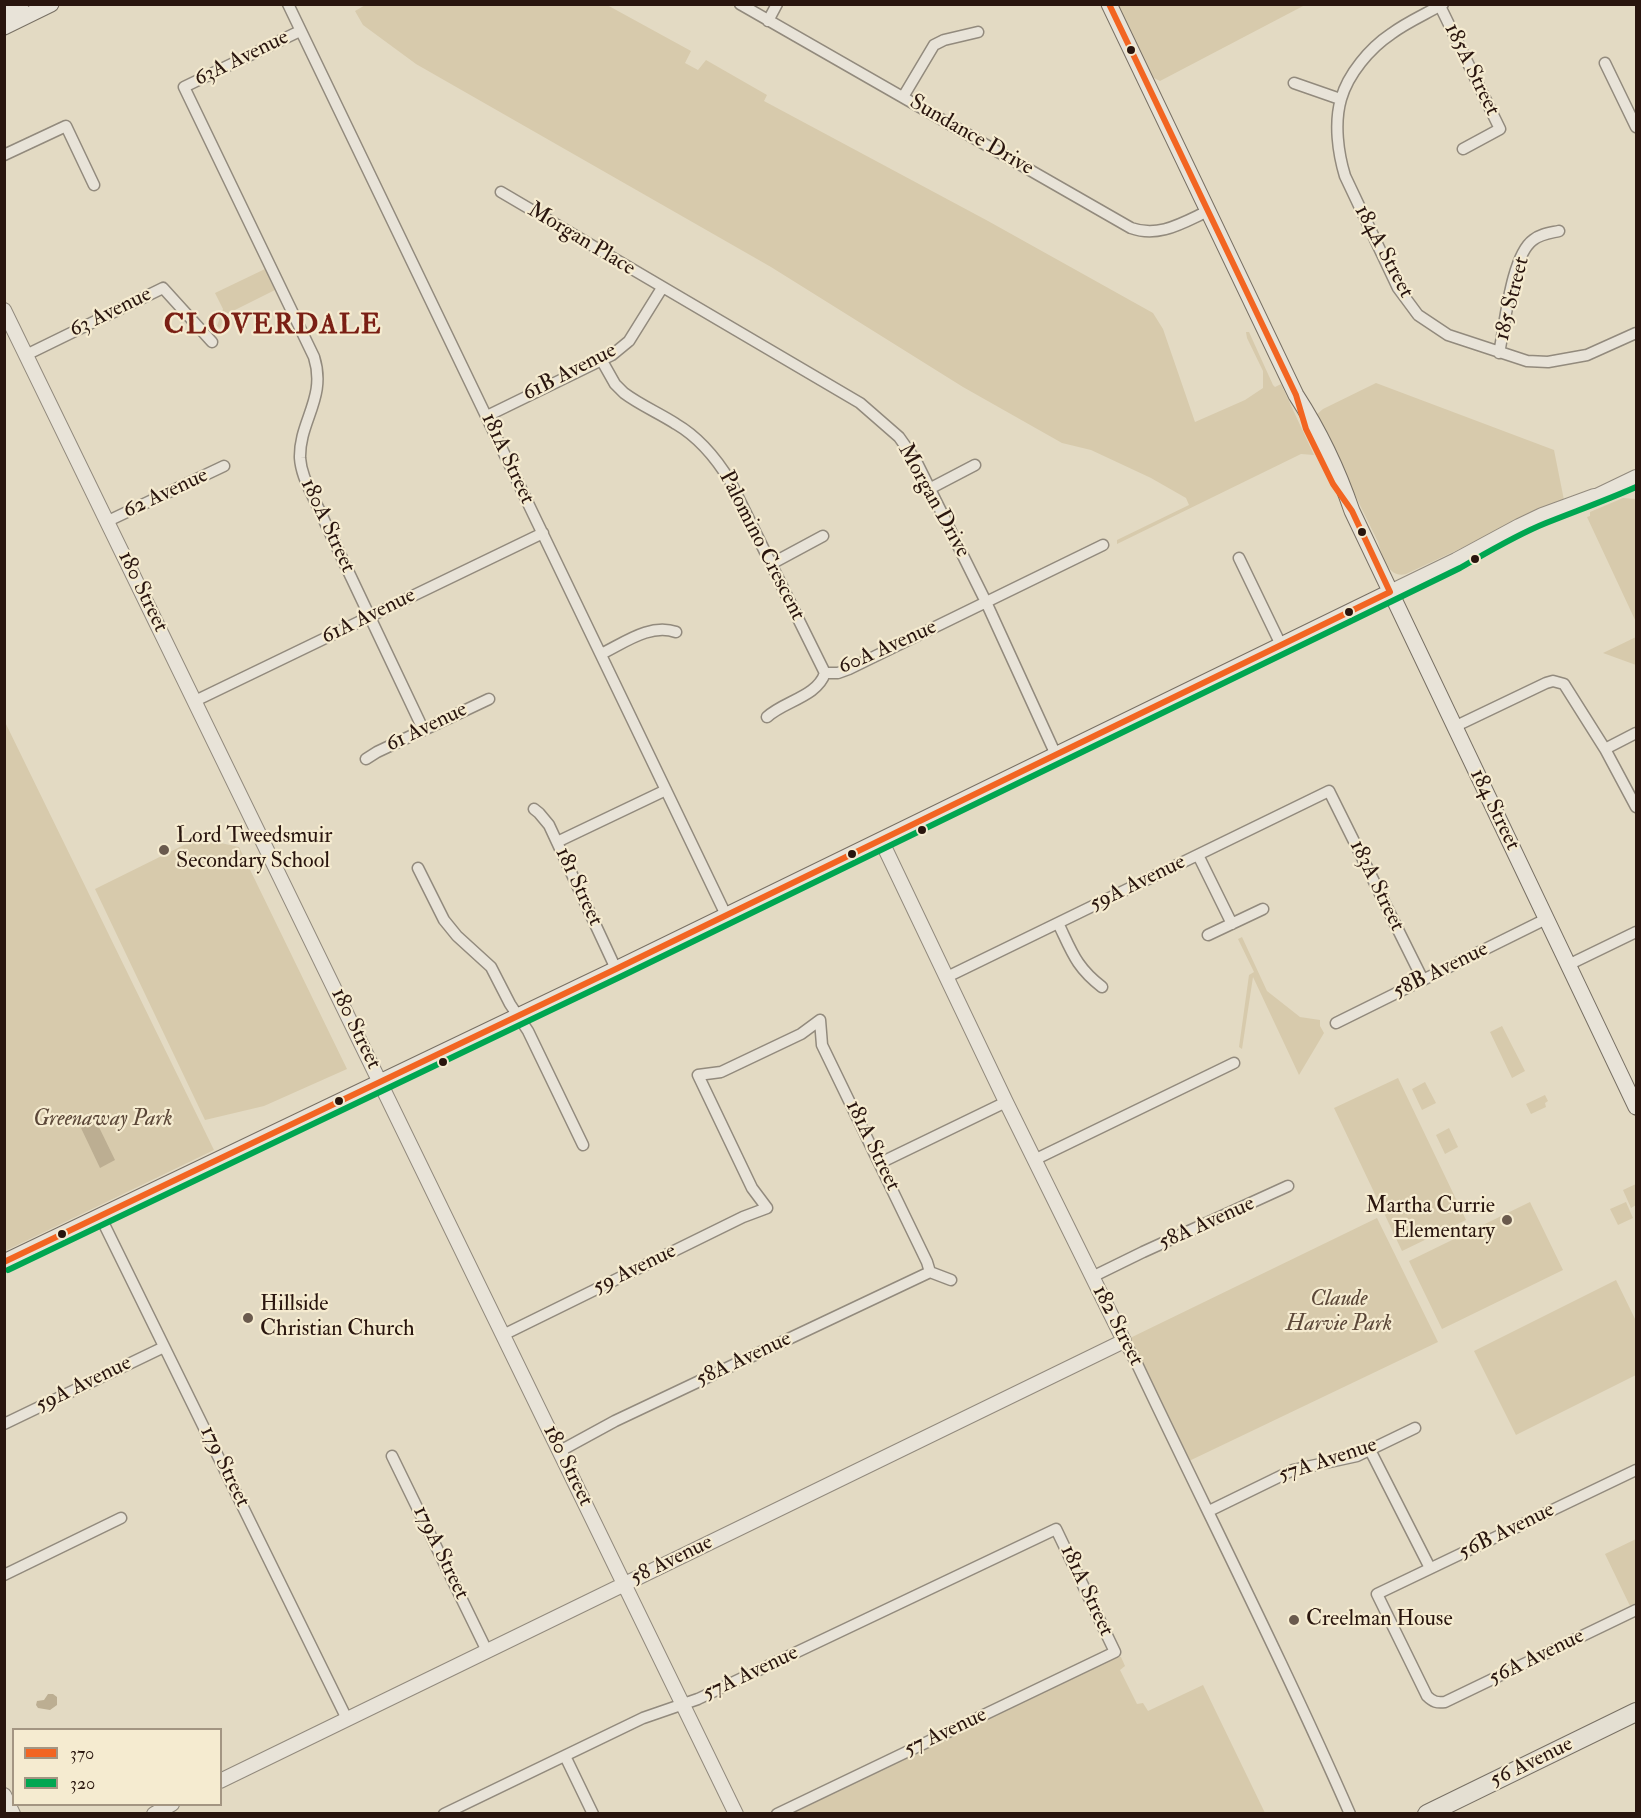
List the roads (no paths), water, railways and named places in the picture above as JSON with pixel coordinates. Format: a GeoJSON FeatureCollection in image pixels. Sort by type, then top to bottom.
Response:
{"type":"FeatureCollection","features":[{"type":"Feature","properties":{"kind":"highway","name":"56 Avenue"},"geometry":{"type":"LineString","coordinates":[[1427,1814],[1636,1712]]}},
{"type":"Feature","properties":{"kind":"main road"},"geometry":{"type":"LineString","coordinates":[[4,12],[21,4]]}},
{"type":"Feature","properties":{"kind":"main road"},"geometry":{"type":"LineString","coordinates":[[4,27],[51,4]]}},
{"type":"Feature","properties":{"kind":"main road","name":"184 Street"},"geometry":{"type":"LineString","coordinates":[[1109,4],[1296,396],[1316,425],[1342,480],[1352,511],[1390,592],[1568,965],[1635,1099]]}},
{"type":"Feature","properties":{"kind":"main road"},"geometry":{"type":"LineString","coordinates":[[4,1262],[616,969],[1390,592]]}},
{"type":"Feature","properties":{"kind":"street","name":"181A Street"},"geometry":{"type":"LineString","coordinates":[[288,4],[726,915]]}},
{"type":"Feature","properties":{"kind":"street","name":"Sundance Drive"},"geometry":{"type":"LineString","coordinates":[[740,4],[1138,230],[1164,231],[1208,211]]}},
{"type":"Feature","properties":{"kind":"street"},"geometry":{"type":"LineString","coordinates":[[768,21],[777,4]]}},
{"type":"Feature","properties":{"kind":"street"},"geometry":{"type":"LineString","coordinates":[[1293,83],[1340,99],[1359,65],[1381,41],[1406,24],[1442,5]]}},
{"type":"Feature","properties":{"kind":"street","name":"185A Street"},"geometry":{"type":"LineString","coordinates":[[1442,5],[1500,129],[1463,149]]}},
{"type":"Feature","properties":{"kind":"street","name":"63A Avenue"},"geometry":{"type":"LineString","coordinates":[[184,87],[300,31]]}},
{"type":"Feature","properties":{"kind":"street"},"geometry":{"type":"LineString","coordinates":[[903,97],[934,45],[944,40],[978,32]]}},
{"type":"Feature","properties":{"kind":"street"},"geometry":{"type":"LineString","coordinates":[[1605,63],[1636,127]]}},
{"type":"Feature","properties":{"kind":"street","name":"180A Street"},"geometry":{"type":"LineString","coordinates":[[184,87],[314,357],[318,369],[319,385],[302,445],[302,469],[306,484],[423,729]]}},
{"type":"Feature","properties":{"kind":"street","name":"184A Street"},"geometry":{"type":"LineString","coordinates":[[1340,99],[1337,140],[1340,158],[1356,200],[1398,288],[1418,315],[1448,335],[1499,353]]}},
{"type":"Feature","properties":{"kind":"street"},"geometry":{"type":"LineString","coordinates":[[4,155],[66,126],[94,185]]}},
{"type":"Feature","properties":{"kind":"street","name":"Morgan Place"},"geometry":{"type":"LineString","coordinates":[[501,192],[662,288]]}},
{"type":"Feature","properties":{"kind":"street","name":"185 Street"},"geometry":{"type":"LineString","coordinates":[[1499,353],[1514,278],[1524,250],[1531,241],[1540,236],[1559,231]]}},
{"type":"Feature","properties":{"kind":"street","name":"63 Avenue"},"geometry":{"type":"LineString","coordinates":[[26,355],[164,288],[212,342]]}},
{"type":"Feature","properties":{"kind":"street","name":"61B Avenue"},"geometry":{"type":"LineString","coordinates":[[487,416],[612,356],[629,341],[662,288]]}},
{"type":"Feature","properties":{"kind":"street","name":"Morgan Drive"},"geometry":{"type":"LineString","coordinates":[[662,288],[860,403],[898,437],[916,461],[931,488],[1056,755]]}},
{"type":"Feature","properties":{"kind":"street","name":"180 Street"},"geometry":{"type":"LineString","coordinates":[[4,310],[736,1814]]}},
{"type":"Feature","properties":{"kind":"street"},"geometry":{"type":"LineString","coordinates":[[1499,353],[1527,362],[1567,360],[1587,355],[1636,333]]}},
{"type":"Feature","properties":{"kind":"street","name":"Palomino Crescent"},"geometry":{"type":"LineString","coordinates":[[602,361],[615,384],[624,393],[682,428],[710,452],[730,481],[825,673]]}},
{"type":"Feature","properties":{"kind":"street"},"geometry":{"type":"LineString","coordinates":[[931,488],[975,465]]}},
{"type":"Feature","properties":{"kind":"street","name":"62 Avenue"},"geometry":{"type":"LineString","coordinates":[[108,521],[224,466]]}},
{"type":"Feature","properties":{"kind":"street"},"geometry":{"type":"LineString","coordinates":[[1390,592],[1456,560],[1505,543],[1594,496],[1636,477]]}},
{"type":"Feature","properties":{"kind":"street","name":"61A Avenue"},"geometry":{"type":"LineString","coordinates":[[195,701],[543,533]]}},
{"type":"Feature","properties":{"kind":"street"},"geometry":{"type":"LineString","coordinates":[[771,564],[823,536]]}},
{"type":"Feature","properties":{"kind":"street","name":"60A Avenue"},"geometry":{"type":"LineString","coordinates":[[767,717],[776,709],[812,691],[823,679],[825,673],[838,673],[849,669],[1103,545]]}},
{"type":"Feature","properties":{"kind":"street"},"geometry":{"type":"LineString","coordinates":[[1239,558],[1281,645]]}},
{"type":"Feature","properties":{"kind":"street"},"geometry":{"type":"LineString","coordinates":[[602,654],[653,629],[666,628],[676,632]]}},
{"type":"Feature","properties":{"kind":"street"},"geometry":{"type":"LineString","coordinates":[[1454,727],[1546,683],[1560,682],[1568,687],[1636,807]]}},
{"type":"Feature","properties":{"kind":"street","name":"61 Avenue"},"geometry":{"type":"LineString","coordinates":[[366,759],[423,729],[489,699]]}},
{"type":"Feature","properties":{"kind":"street"},"geometry":{"type":"LineString","coordinates":[[1605,749],[1636,734]]}},
{"type":"Feature","properties":{"kind":"street"},"geometry":{"type":"LineString","coordinates":[[557,842],[666,790]]}},
{"type":"Feature","properties":{"kind":"street","name":"59A Avenue"},"geometry":{"type":"LineString","coordinates":[[948,977],[1329,791]]}},
{"type":"Feature","properties":{"kind":"street","name":"183A Street"},"geometry":{"type":"LineString","coordinates":[[1329,791],[1423,980]]}},
{"type":"Feature","properties":{"kind":"street","name":"181 Street"},"geometry":{"type":"LineString","coordinates":[[534,809],[545,819],[557,842],[616,969]]}},
{"type":"Feature","properties":{"kind":"street","name":"182 Street"},"geometry":{"type":"LineString","coordinates":[[881,840],[1034,1160],[1209,1511],[1314,1731],[1350,1814]]}},
{"type":"Feature","properties":{"kind":"street"},"geometry":{"type":"LineString","coordinates":[[1198,855],[1232,924]]}},
{"type":"Feature","properties":{"kind":"street"},"geometry":{"type":"LineString","coordinates":[[418,868],[444,920],[491,967],[528,1031],[583,1145]]}},
{"type":"Feature","properties":{"kind":"street"},"geometry":{"type":"LineString","coordinates":[[1208,935],[1263,909]]}},
{"type":"Feature","properties":{"kind":"street","name":"58B Avenue"},"geometry":{"type":"LineString","coordinates":[[1336,1023],[1546,919]]}},
{"type":"Feature","properties":{"kind":"street"},"geometry":{"type":"LineString","coordinates":[[1058,923],[1085,974],[1102,987]]}},
{"type":"Feature","properties":{"kind":"street"},"geometry":{"type":"LineString","coordinates":[[1568,965],[1636,932]]}},
{"type":"Feature","properties":{"kind":"street","name":"181A Street"},"geometry":{"type":"LineString","coordinates":[[767,1208],[752,1188],[698,1075],[721,1072],[801,1034],[820,1020],[822,1045],[930,1272]]}},
{"type":"Feature","properties":{"kind":"street"},"geometry":{"type":"LineString","coordinates":[[1034,1160],[1234,1063]]}},
{"type":"Feature","properties":{"kind":"street"},"geometry":{"type":"LineString","coordinates":[[880,1163],[1006,1102]]}},
{"type":"Feature","properties":{"kind":"street","name":"58A Avenue"},"geometry":{"type":"LineString","coordinates":[[1092,1277],[1288,1186]]}},
{"type":"Feature","properties":{"kind":"street","name":"59 Avenue"},"geometry":{"type":"LineString","coordinates":[[503,1335],[743,1217],[767,1208]]}},
{"type":"Feature","properties":{"kind":"street","name":"179 Street"},"geometry":{"type":"LineString","coordinates":[[100,1216],[347,1719]]}},
{"type":"Feature","properties":{"kind":"street"},"geometry":{"type":"LineString","coordinates":[[930,1272],[951,1280]]}},
{"type":"Feature","properties":{"kind":"street","name":"58A Avenue"},"geometry":{"type":"LineString","coordinates":[[560,1451],[615,1421],[930,1272]]}},
{"type":"Feature","properties":{"kind":"street","name":"58 Avenue"},"geometry":{"type":"LineString","coordinates":[[222,1780],[1124,1341]]}},
{"type":"Feature","properties":{"kind":"street","name":"59A Avenue"},"geometry":{"type":"LineString","coordinates":[[4,1424],[164,1347]]}},
{"type":"Feature","properties":{"kind":"street","name":"57A Avenue"},"geometry":{"type":"LineString","coordinates":[[1209,1511],[1293,1470],[1344,1460],[1415,1428]]}},
{"type":"Feature","properties":{"kind":"street"},"geometry":{"type":"LineString","coordinates":[[1370,1450],[1430,1568]]}},
{"type":"Feature","properties":{"kind":"street","name":"179A Street"},"geometry":{"type":"LineString","coordinates":[[392,1456],[487,1651]]}},
{"type":"Feature","properties":{"kind":"street","name":"56B Avenue"},"geometry":{"type":"LineString","coordinates":[[1438,1703],[1427,1696],[1377,1594],[1636,1470]]}},
{"type":"Feature","properties":{"kind":"street"},"geometry":{"type":"LineString","coordinates":[[4,1575],[121,1518]]}},
{"type":"Feature","properties":{"kind":"street","name":"181A Street"},"geometry":{"type":"LineString","coordinates":[[1056,1530],[1115,1652]]}},
{"type":"Feature","properties":{"kind":"street","name":"57A Avenue"},"geometry":{"type":"LineString","coordinates":[[444,1814],[643,1718],[682,1704],[1056,1530]]}},
{"type":"Feature","properties":{"kind":"street","name":"56A Avenue"},"geometry":{"type":"LineString","coordinates":[[1438,1703],[1446,1702],[1636,1610]]}},
{"type":"Feature","properties":{"kind":"street","name":"57 Avenue"},"geometry":{"type":"LineString","coordinates":[[777,1814],[1115,1652]]}},
{"type":"Feature","properties":{"kind":"street"},"geometry":{"type":"LineString","coordinates":[[565,1756],[593,1814]]}},
{"type":"Feature","properties":{"kind":"street"},"geometry":{"type":"LineString","coordinates":[[4,1795],[14,1814]]}},
{"type":"Feature","properties":{"kind":"street"},"geometry":{"type":"LineString","coordinates":[[154,1814],[168,1806]]}},
{"type":"Feature","properties":{"kind":"place","name":"Lord Tweedsmuir Secondary School"},"geometry":{"type":"Point","coordinates":[164,850]}},
{"type":"Feature","properties":{"kind":"place","name":"Martha Currie Elementary"},"geometry":{"type":"Point","coordinates":[1507,1220]}},
{"type":"Feature","properties":{"kind":"place","name":"Hillside Christian Church"},"geometry":{"type":"Point","coordinates":[248,1318]}},
{"type":"Feature","properties":{"kind":"place","name":"Creelman House"},"geometry":{"type":"Point","coordinates":[1294,1620]}},
{"type":"Feature","properties":{"kind":"district","name":"CLOVERDALE"},"geometry":{"type":"Point","coordinates":[273,327]}},
{"type":"Feature","properties":{"kind":"park label","name":"Greenaway Park"},"geometry":{"type":"Point","coordinates":[103,1120]}},
{"type":"Feature","properties":{"kind":"park label","name":"Claude Harvie Park"},"geometry":{"type":"Point","coordinates":[1339,1312]}}]}
